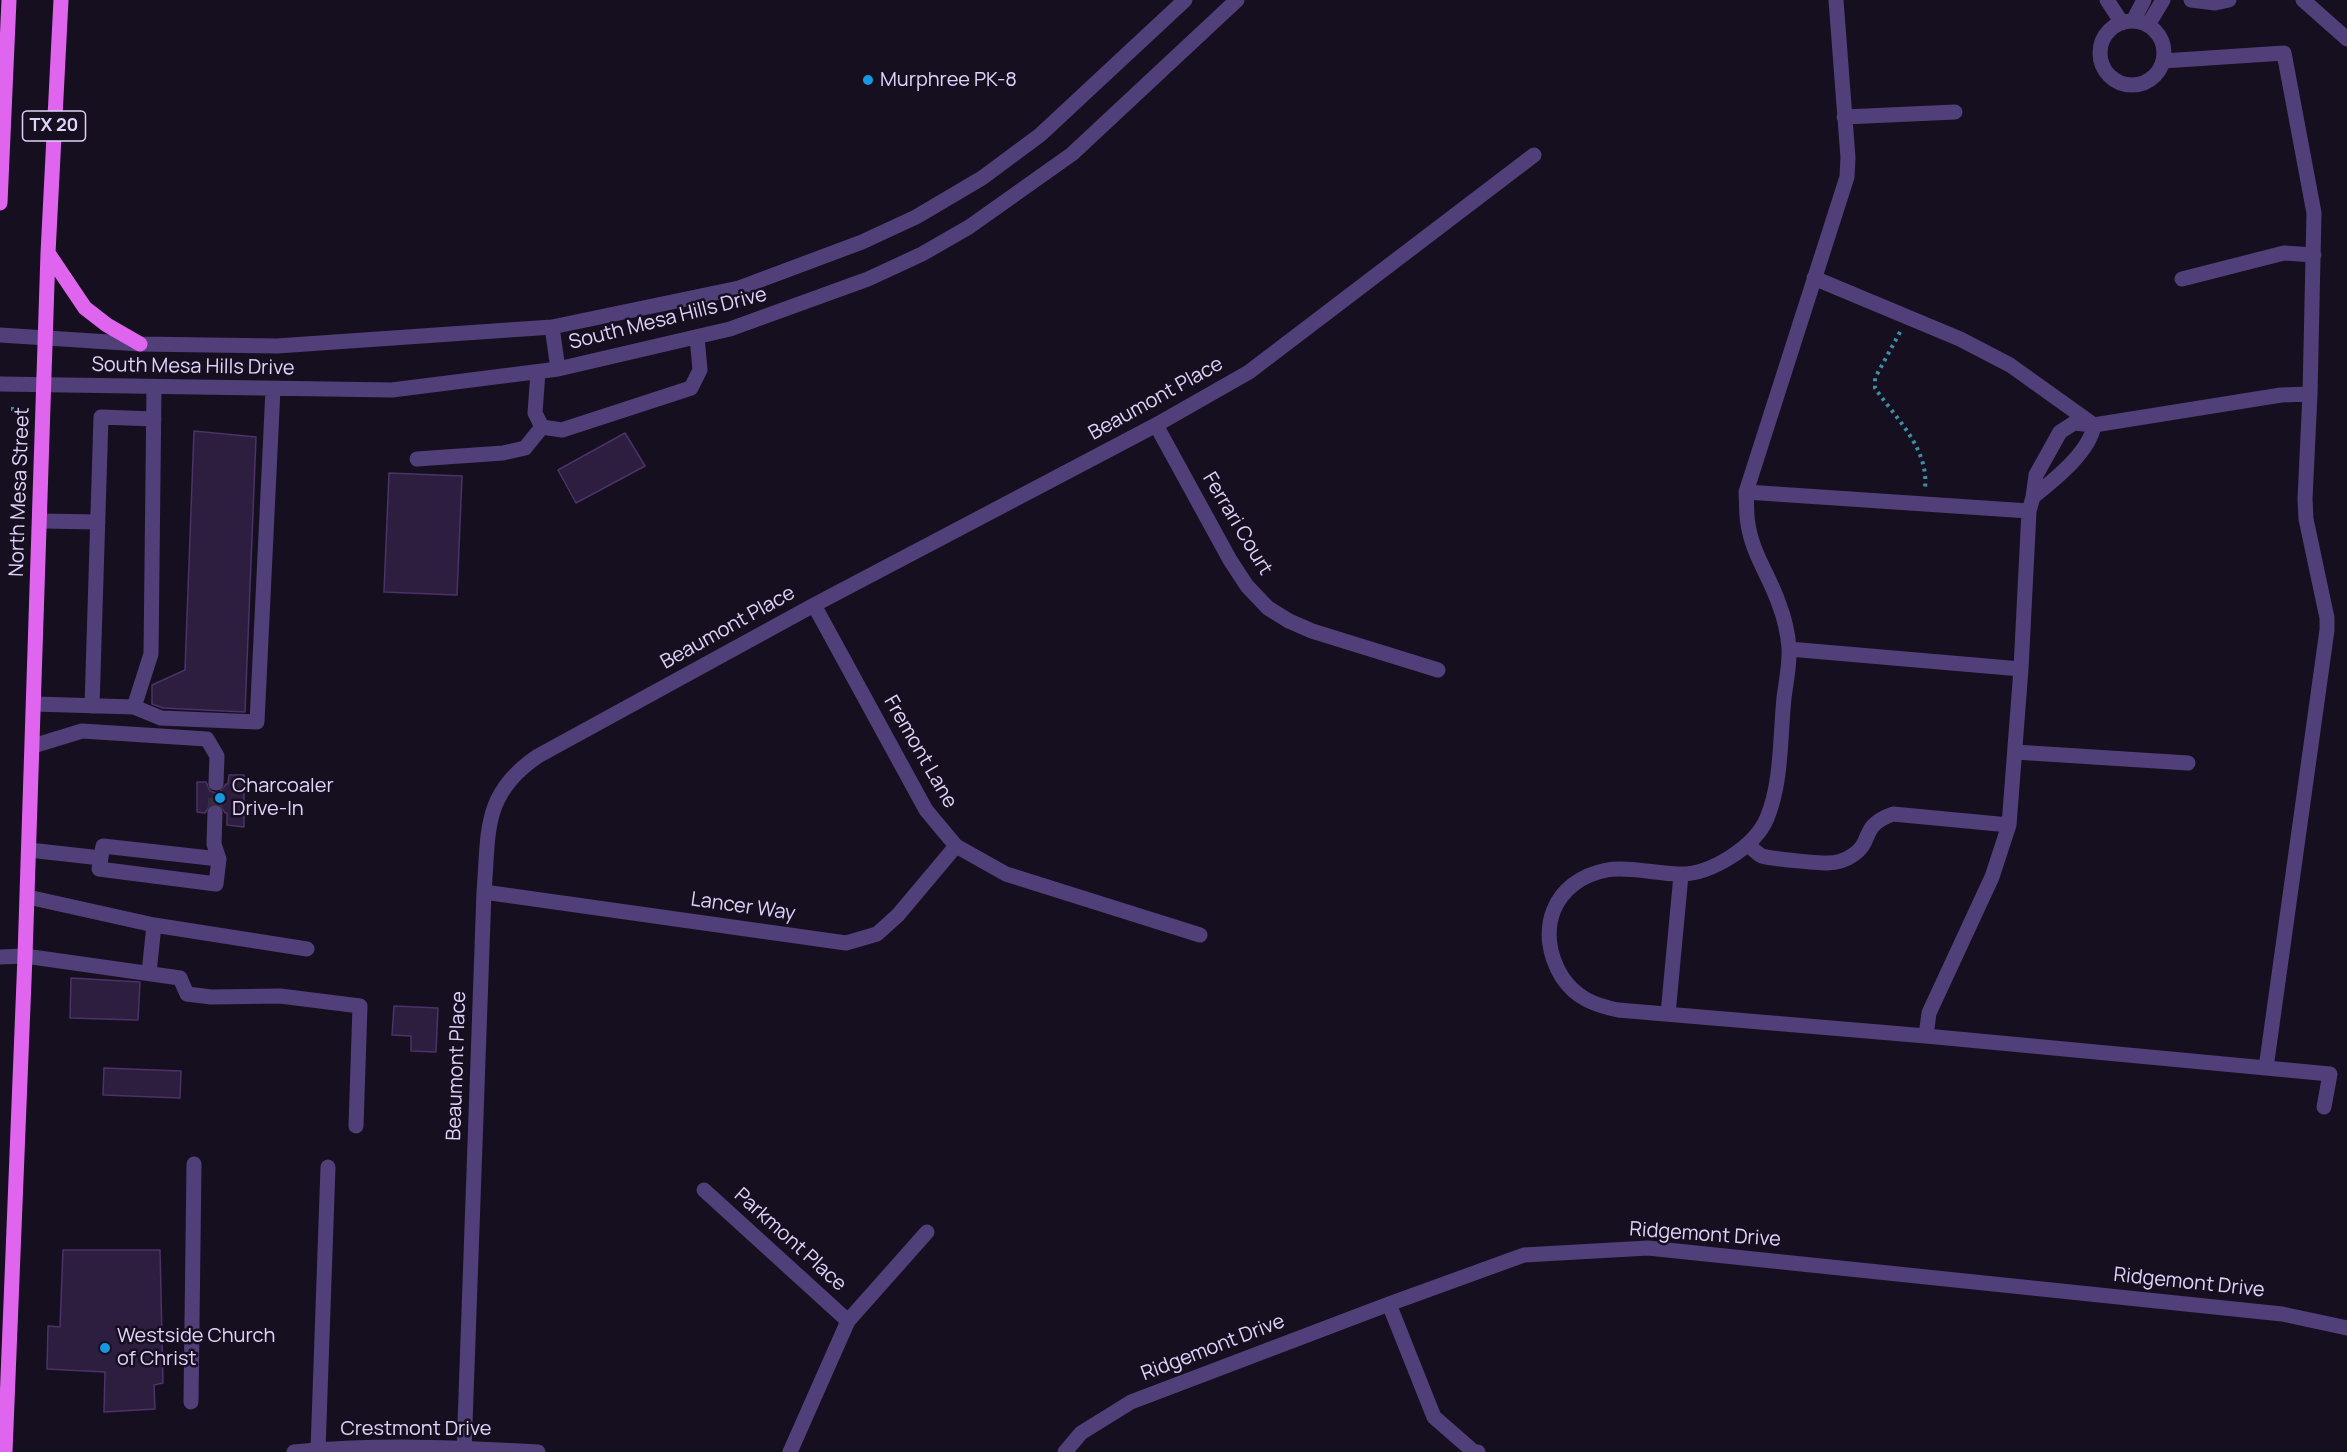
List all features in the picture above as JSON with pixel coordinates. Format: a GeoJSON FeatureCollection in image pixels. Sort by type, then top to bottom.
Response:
{"type":"FeatureCollection","features":[{"type":"Feature","properties":{"kind":"main road","name":"TX 20"},"geometry":{"type":"LineString","coordinates":[[0,202],[1,133],[9,0]]}},
{"type":"Feature","properties":{"kind":"main road","name":"North Mesa Street"},"geometry":{"type":"LineString","coordinates":[[5,1452],[26,956],[48,253],[61,0]]}},
{"type":"Feature","properties":{"kind":"main road"},"geometry":{"type":"LineString","coordinates":[[48,253],[85,308],[107,325],[140,344]]}},
{"type":"Feature","properties":{"kind":"street","name":"South Mesa Hills Drive"},"geometry":{"type":"LineString","coordinates":[[0,334],[140,344],[277,346],[552,327],[739,288],[862,242],[916,217],[982,178],[1040,135],[1185,0]]}},
{"type":"Feature","properties":{"kind":"street","name":"South Mesa Hills Drive"},"geometry":{"type":"LineString","coordinates":[[0,384],[392,390],[558,369],[730,329],[868,279],[922,254],[969,227],[1072,154],[1237,0]]}},
{"type":"Feature","properties":{"kind":"street"},"geometry":{"type":"LineString","coordinates":[[1836,0],[1848,158],[1846,177],[1746,492],[1748,525],[1760,560],[1780,605],[1789,648],[1774,797],[1766,821],[1748,845],[1731,857],[1711,866],[1681,874],[1609,869],[1581,878],[1558,901],[1551,915],[1548,933],[1550,951],[1557,969],[1577,995],[1594,1005],[1618,1010],[2330,1074],[2324,1107]]}},
{"type":"Feature","properties":{"kind":"street"},"geometry":{"type":"LineString","coordinates":[[2107,0],[2134,23],[2161,41],[2164,51],[2163,62],[2151,80],[2130,86],[2119,83],[2103,68],[2100,46],[2104,36],[2112,28],[2134,23],[2163,0]]}},
{"type":"Feature","properties":{"kind":"street"},"geometry":{"type":"LineString","coordinates":[[2134,23],[2145,0]]}},
{"type":"Feature","properties":{"kind":"street"},"geometry":{"type":"LineString","coordinates":[[2191,0],[2215,3],[2229,0]]}},
{"type":"Feature","properties":{"kind":"street"},"geometry":{"type":"LineString","coordinates":[[2303,0],[2347,39]]}},
{"type":"Feature","properties":{"kind":"street"},"geometry":{"type":"LineString","coordinates":[[2163,62],[2284,53],[2314,213],[2305,500],[2306,519],[2327,630],[2266,1068]]}},
{"type":"Feature","properties":{"kind":"street"},"geometry":{"type":"LineString","coordinates":[[1844,117],[1955,112]]}},
{"type":"Feature","properties":{"kind":"street","name":"Beaumont Place"},"geometry":{"type":"LineString","coordinates":[[464,1450],[484,892],[489,824],[504,785],[519,769],[538,756],[814,605],[1156,425],[1249,372],[1534,155]]}},
{"type":"Feature","properties":{"kind":"street"},"geometry":{"type":"LineString","coordinates":[[2182,279],[2284,253],[2314,255]]}},
{"type":"Feature","properties":{"kind":"street"},"geometry":{"type":"LineString","coordinates":[[1814,278],[1960,339],[2010,365],[2094,425]]}},
{"type":"Feature","properties":{"kind":"street"},"geometry":{"type":"LineString","coordinates":[[552,327],[558,369]]}},
{"type":"Feature","properties":{"kind":"street"},"geometry":{"type":"LineString","coordinates":[[542,427],[562,430],[691,388],[700,369],[697,337]]}},
{"type":"Feature","properties":{"kind":"street"},"geometry":{"type":"LineString","coordinates":[[538,372],[535,413],[542,427]]}},
{"type":"Feature","properties":{"kind":"street"},"geometry":{"type":"LineString","coordinates":[[134,707],[151,654],[154,387]]}},
{"type":"Feature","properties":{"kind":"street"},"geometry":{"type":"LineString","coordinates":[[34,704],[134,707],[161,718],[257,722],[273,389]]}},
{"type":"Feature","properties":{"kind":"street"},"geometry":{"type":"LineString","coordinates":[[1926,1036],[1929,1013],[1992,877],[2008,825],[2021,669],[2031,504],[2036,475],[2060,432],[2074,423],[2094,425],[2281,395],[2310,394]]}},
{"type":"Feature","properties":{"kind":"street"},"geometry":{"type":"LineString","coordinates":[[92,706],[101,417],[154,419]]}},
{"type":"Feature","properties":{"kind":"street","name":"Ferrari Court"},"geometry":{"type":"LineString","coordinates":[[1156,425],[1230,560],[1248,586],[1268,608],[1312,632],[1438,670]]}},
{"type":"Feature","properties":{"kind":"street"},"geometry":{"type":"LineString","coordinates":[[1746,492],[1924,504],[2031,504],[2085,448],[2092,436],[2094,425]]}},
{"type":"Feature","properties":{"kind":"street"},"geometry":{"type":"LineString","coordinates":[[417,459],[503,453],[525,448],[542,427]]}},
{"type":"Feature","properties":{"kind":"street"},"geometry":{"type":"LineString","coordinates":[[40,521],[98,522]]}},
{"type":"Feature","properties":{"kind":"street","name":"Fremont Lane"},"geometry":{"type":"LineString","coordinates":[[814,605],[926,810],[956,846],[1006,874],[1200,935]]}},
{"type":"Feature","properties":{"kind":"street"},"geometry":{"type":"LineString","coordinates":[[1789,648],[2021,669]]}},
{"type":"Feature","properties":{"kind":"street"},"geometry":{"type":"LineString","coordinates":[[33,746],[82,731],[207,740],[217,756],[216,783]]}},
{"type":"Feature","properties":{"kind":"street"},"geometry":{"type":"LineString","coordinates":[[2014,752],[2188,763]]}},
{"type":"Feature","properties":{"kind":"street"},"geometry":{"type":"LineString","coordinates":[[215,813],[214,844],[219,859],[216,884],[99,869],[103,846],[219,859]]}},
{"type":"Feature","properties":{"kind":"street"},"geometry":{"type":"LineString","coordinates":[[1748,845],[1761,856],[1827,863],[1845,860],[1856,854],[1870,826],[1881,818],[1893,814],[2008,825]]}},
{"type":"Feature","properties":{"kind":"street","name":"Lancer Way"},"geometry":{"type":"LineString","coordinates":[[484,892],[846,943],[877,934],[898,915],[956,846]]}},
{"type":"Feature","properties":{"kind":"street"},"geometry":{"type":"LineString","coordinates":[[29,850],[101,858]]}},
{"type":"Feature","properties":{"kind":"street"},"geometry":{"type":"LineString","coordinates":[[1668,1014],[1681,874]]}},
{"type":"Feature","properties":{"kind":"street"},"geometry":{"type":"LineString","coordinates":[[27,897],[154,925],[307,949]]}},
{"type":"Feature","properties":{"kind":"street"},"geometry":{"type":"LineString","coordinates":[[149,973],[154,925]]}},
{"type":"Feature","properties":{"kind":"street"},"geometry":{"type":"LineString","coordinates":[[0,957],[26,956],[180,978],[187,994],[211,997],[280,996],[360,1006],[356,1126]]}},
{"type":"Feature","properties":{"kind":"street"},"geometry":{"type":"LineString","coordinates":[[191,1402],[194,1164]]}},
{"type":"Feature","properties":{"kind":"street"},"geometry":{"type":"LineString","coordinates":[[321,1450],[328,1167]]}},
{"type":"Feature","properties":{"kind":"street","name":"Parkmont Place"},"geometry":{"type":"LineString","coordinates":[[704,1190],[848,1320]]}},
{"type":"Feature","properties":{"kind":"street","name":"Parkmont Place"},"geometry":{"type":"LineString","coordinates":[[790,1452],[848,1320],[927,1232]]}},
{"type":"Feature","properties":{"kind":"street","name":"Ridgemont Drive"},"geometry":{"type":"LineString","coordinates":[[1065,1452],[1081,1433],[1131,1402],[1524,1255],[1648,1248],[2271,1312],[2347,1328]]}},
{"type":"Feature","properties":{"kind":"street"},"geometry":{"type":"LineString","coordinates":[[1389,1304],[1434,1417],[1474,1452],[1478,1452]]}},
{"type":"Feature","properties":{"kind":"street","name":"Crestmont Drive"},"geometry":{"type":"LineString","coordinates":[[294,1452],[464,1450],[538,1452]]}},
{"type":"Feature","properties":{"kind":"path"},"geometry":{"type":"LineString","coordinates":[[1908,317],[1875,378],[1875,388],[1922,456],[1926,476],[1924,504]]}},
{"type":"Feature","properties":{"kind":"path"},"geometry":{"type":"LineString","coordinates":[[11,409],[20,409]]}},
{"type":"Feature","properties":{"kind":"building"},"geometry":{"type":"Polygon","coordinates":[[[194,431],[256,437],[245,712],[163,708],[152,704],[152,685],[185,670],[194,431]]]}},
{"type":"Feature","properties":{"kind":"building"},"geometry":{"type":"Polygon","coordinates":[[[625,433],[645,466],[576,503],[558,470],[625,433]]]}},
{"type":"Feature","properties":{"kind":"building"},"geometry":{"type":"Polygon","coordinates":[[[389,473],[462,476],[457,595],[384,592],[389,473]]]}},
{"type":"Feature","properties":{"kind":"building","name":"Charcoaler Drive-In"},"geometry":{"type":"Polygon","coordinates":[[[229,775],[244,775],[244,827],[227,825],[227,813],[220,804],[211,804],[205,813],[197,812],[197,782],[206,782],[210,791],[216,793],[228,784],[229,775]]]}},
{"type":"Feature","properties":{"kind":"building"},"geometry":{"type":"Polygon","coordinates":[[[71,978],[140,982],[138,1020],[70,1018],[71,978]]]}},
{"type":"Feature","properties":{"kind":"building"},"geometry":{"type":"Polygon","coordinates":[[[394,1006],[438,1008],[436,1052],[411,1051],[411,1036],[392,1035],[394,1006]]]}},
{"type":"Feature","properties":{"kind":"building"},"geometry":{"type":"Polygon","coordinates":[[[104,1068],[181,1071],[180,1098],[103,1095],[104,1068]]]}},
{"type":"Feature","properties":{"kind":"building","name":"Westside Church of Christ"},"geometry":{"type":"Polygon","coordinates":[[[63,1250],[160,1250],[163,1383],[154,1385],[155,1409],[104,1412],[105,1372],[47,1369],[48,1326],[60,1327],[63,1250]]]}},
{"type":"Feature","properties":{"kind":"tunnel"},"geometry":{"type":"LineString","coordinates":[[215,813],[216,783]]}},
{"type":"Feature","properties":{"kind":"place","name":"Murphree PK-8"},"geometry":{"type":"Point","coordinates":[868,80]}},
{"type":"Feature","properties":{"kind":"place","name":"Charcoaler Drive-In"},"geometry":{"type":"Point","coordinates":[220,798]}},
{"type":"Feature","properties":{"kind":"place","name":"Westside Church of Christ"},"geometry":{"type":"Point","coordinates":[105,1348]}}]}
